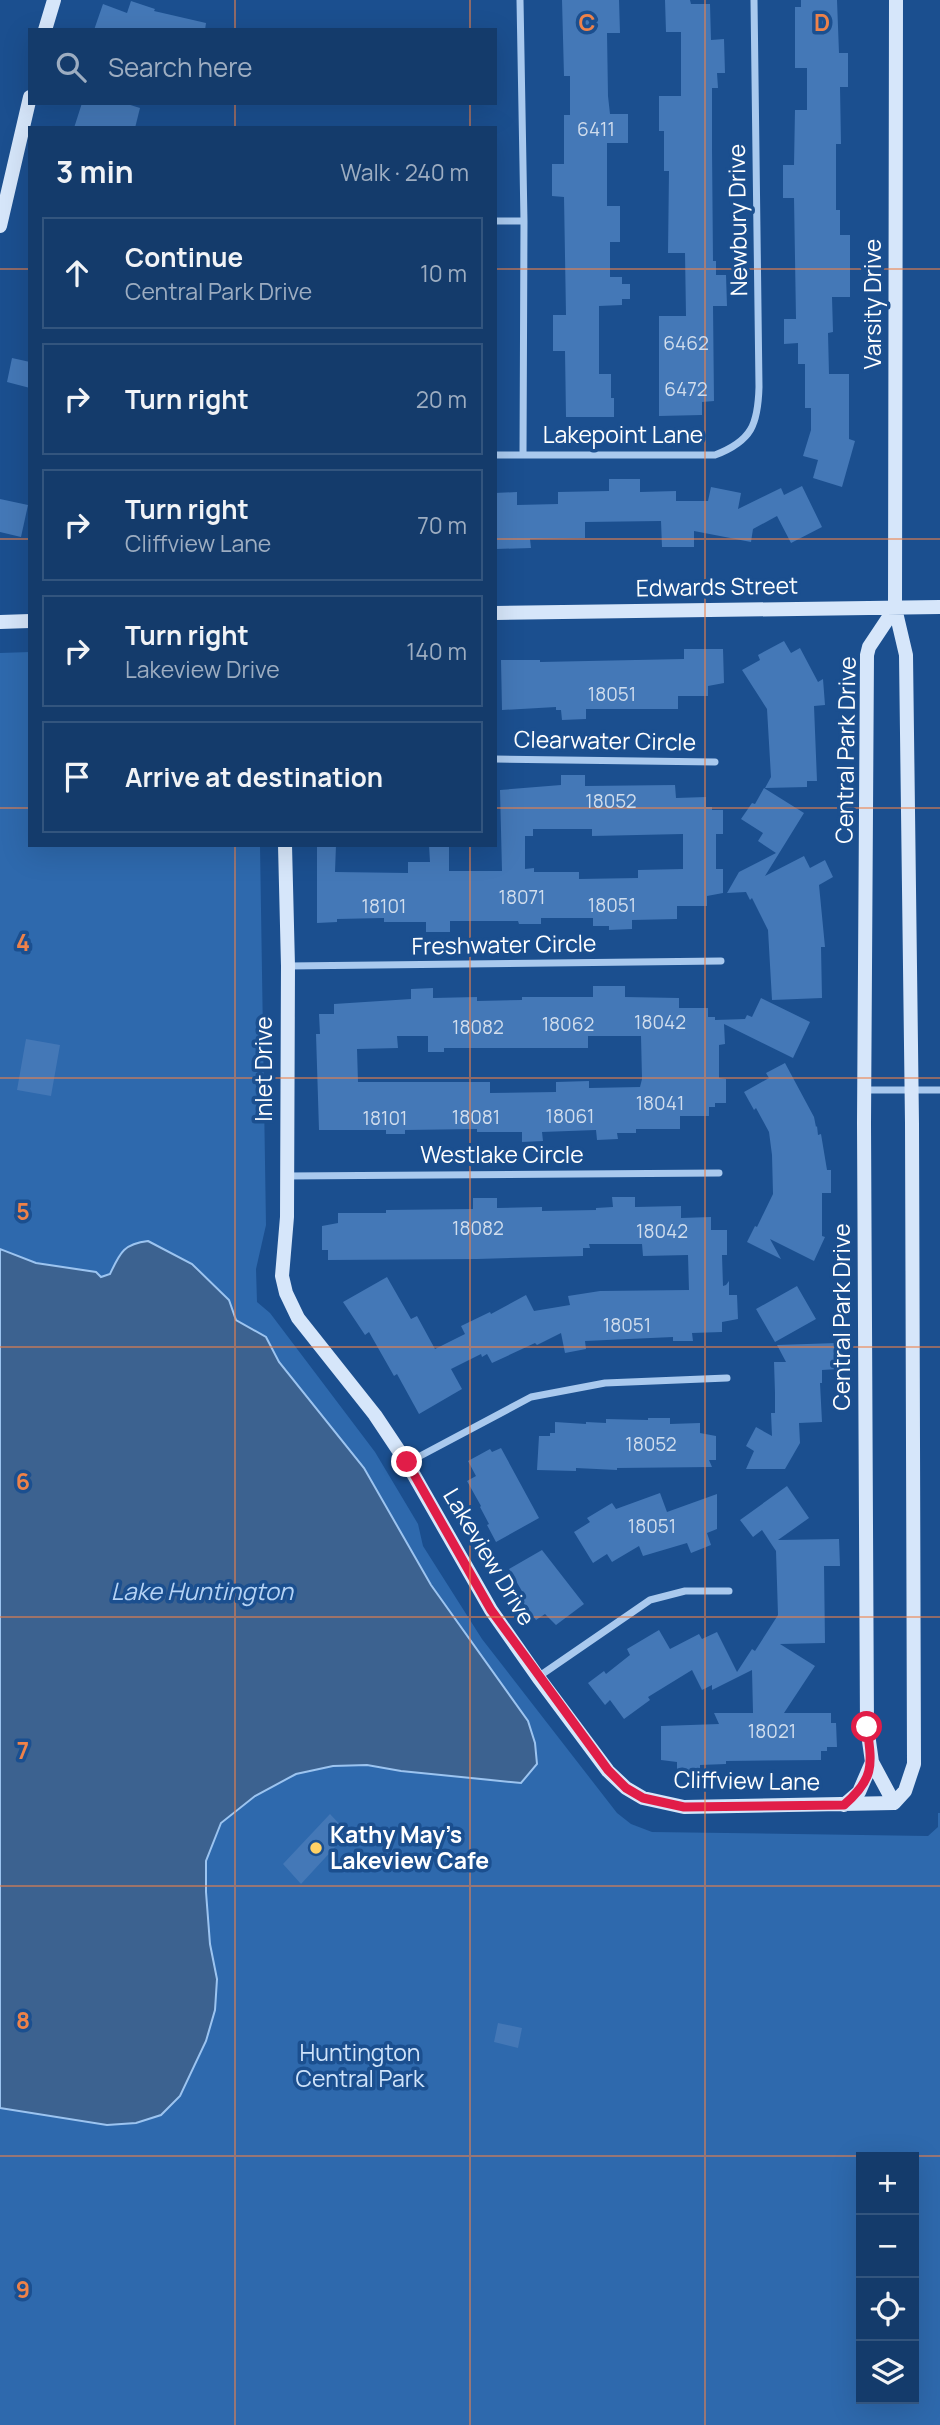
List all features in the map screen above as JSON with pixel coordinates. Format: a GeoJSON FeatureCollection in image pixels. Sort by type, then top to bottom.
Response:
{"type":"FeatureCollection","features":[{"type":"Feature","properties":{"kind":"street"},"geometry":{"type":"LineString","coordinates":[[47,28],[54,0]]}},
{"type":"Feature","properties":{"kind":"street"},"geometry":{"type":"LineString","coordinates":[[520,0],[524,221],[523,455]]}},
{"type":"Feature","properties":{"kind":"street","name":"Newbury Drive"},"geometry":{"type":"LineString","coordinates":[[746,437],[758,414],[759,387],[754,0]]}},
{"type":"Feature","properties":{"kind":"street","name":"Varsity Drive"},"geometry":{"type":"LineString","coordinates":[[895,608],[896,0]]}},
{"type":"Feature","properties":{"kind":"street"},"geometry":{"type":"LineString","coordinates":[[0,226],[28,105]]}},
{"type":"Feature","properties":{"kind":"street"},"geometry":{"type":"LineString","coordinates":[[497,221],[524,221]]}},
{"type":"Feature","properties":{"kind":"street","name":"Lakepoint Lane"},"geometry":{"type":"LineString","coordinates":[[497,455],[715,455],[735,447],[746,437]]}},
{"type":"Feature","properties":{"kind":"street","name":"Edwards Street"},"geometry":{"type":"LineString","coordinates":[[497,613],[940,607]]}},
{"type":"Feature","properties":{"kind":"street"},"geometry":{"type":"LineString","coordinates":[[894,1803],[905,1791],[915,1764],[912,1091],[906,655],[895,608]]}},
{"type":"Feature","properties":{"kind":"street","name":"Central Park Drive"},"geometry":{"type":"LineString","coordinates":[[894,1803],[872,1762],[867,1727],[864,1090],[867,655],[869,647],[895,608]]}},
{"type":"Feature","properties":{"kind":"street"},"geometry":{"type":"LineString","coordinates":[[0,622],[28,621]]}},
{"type":"Feature","properties":{"kind":"street","name":"Clearwater Circle"},"geometry":{"type":"LineString","coordinates":[[497,759],[715,762]]}},
{"type":"Feature","properties":{"kind":"street","name":"Inlet Drive"},"geometry":{"type":"LineString","coordinates":[[285,847],[288,967],[287,1217],[282,1276],[286,1293]]}},
{"type":"Feature","properties":{"kind":"street","name":"Freshwater Circle"},"geometry":{"type":"LineString","coordinates":[[288,967],[720,961]]}},
{"type":"Feature","properties":{"kind":"street"},"geometry":{"type":"LineString","coordinates":[[864,1090],[940,1090]]}},
{"type":"Feature","properties":{"kind":"street","name":"Westlake Circle"},"geometry":{"type":"LineString","coordinates":[[286,1176],[719,1173]]}},
{"type":"Feature","properties":{"kind":"street","name":"Lakeview Drive"},"geometry":{"type":"LineString","coordinates":[[286,1293],[298,1318],[375,1415],[407,1462],[491,1610],[538,1677],[608,1770],[626,1788],[643,1798]]}},
{"type":"Feature","properties":{"kind":"street"},"geometry":{"type":"LineString","coordinates":[[407,1462],[531,1397],[605,1383],[727,1378]]}},
{"type":"Feature","properties":{"kind":"street"},"geometry":{"type":"LineString","coordinates":[[538,1677],[650,1600],[685,1591],[729,1591]]}},
{"type":"Feature","properties":{"kind":"street"},"geometry":{"type":"LineString","coordinates":[[844,1805],[859,1792],[872,1762]]}},
{"type":"Feature","properties":{"kind":"street","name":"Cliffview Lane"},"geometry":{"type":"LineString","coordinates":[[643,1798],[684,1807],[894,1803]]}},
{"type":"Feature","properties":{"kind":"green space","name":"Huntington Central Park"},"geometry":{"type":"Polygon","coordinates":[[[28,652],[28,847],[260,847],[266,1225],[256,1269],[257,1302],[270,1313],[375,1452],[418,1524],[423,1546],[482,1639],[617,1813],[631,1824],[652,1832],[928,1836],[938,1827],[940,1813],[940,2425],[0,2425],[0,653],[28,652]]]}},
{"type":"Feature","properties":{"kind":"water","name":"Lake Huntington"},"geometry":{"type":"Polygon","coordinates":[[[148,1241],[192,1264],[229,1300],[236,1320],[266,1337],[279,1362],[364,1468],[431,1585],[528,1721],[535,1743],[537,1764],[521,1783],[367,1765],[333,1766],[296,1774],[255,1796],[221,1823],[206,1861],[210,1944],[217,1979],[215,2010],[206,2041],[180,2096],[161,2115],[136,2123],[107,2125],[0,2108],[0,1249],[36,1263],[96,1272],[101,1277],[110,1274],[120,1255],[128,1247],[148,1241]]]}},
{"type":"Feature","properties":{"kind":"building"},"geometry":{"type":"Polygon","coordinates":[[[562,0],[619,0],[620,33],[607,33],[608,96],[610,114],[628,114],[628,143],[607,143],[607,206],[620,206],[620,242],[610,242],[610,277],[622,277],[622,284],[630,284],[630,299],[622,299],[622,305],[599,306],[599,374],[611,374],[614,417],[566,417],[565,351],[553,351],[553,315],[566,315],[564,197],[552,196],[552,164],[564,164],[564,115],[570,115],[570,76],[564,76],[562,0]]]}},
{"type":"Feature","properties":{"kind":"building"},"geometry":{"type":"Polygon","coordinates":[[[665,0],[690,0],[691,4],[710,4],[711,40],[724,39],[725,73],[717,73],[718,88],[712,88],[713,261],[716,261],[716,275],[726,275],[727,306],[713,306],[714,401],[702,402],[702,415],[659,416],[659,316],[686,316],[685,253],[668,253],[669,171],[664,171],[664,131],[659,131],[659,96],[681,96],[681,32],[666,32],[665,0]]]}},
{"type":"Feature","properties":{"kind":"building"},"geometry":{"type":"Polygon","coordinates":[[[801,0],[837,0],[839,53],[848,53],[848,87],[840,87],[841,144],[836,144],[836,210],[840,210],[840,235],[850,235],[850,297],[832,297],[833,332],[828,333],[829,374],[849,374],[849,439],[855,441],[842,487],[813,478],[818,460],[803,456],[811,430],[811,408],[805,408],[805,364],[798,364],[798,343],[784,344],[784,319],[796,319],[794,198],[783,198],[783,165],[794,165],[795,110],[807,110],[807,68],[795,68],[795,7],[801,7],[801,0]]]}},
{"type":"Feature","properties":{"kind":"building"},"geometry":{"type":"Polygon","coordinates":[[[131,1],[155,9],[154,11],[206,23],[205,28],[95,28],[103,4],[127,13],[131,1]]]}},
{"type":"Feature","properties":{"kind":"building"},"geometry":{"type":"Polygon","coordinates":[[[81,105],[130,105],[140,108],[136,126],[75,126],[81,105]]]}},
{"type":"Feature","properties":{"kind":"building"},"geometry":{"type":"Polygon","coordinates":[[[12,358],[28,362],[28,387],[7,382],[12,358]]]}},
{"type":"Feature","properties":{"kind":"building"},"geometry":{"type":"Polygon","coordinates":[[[609,479],[640,479],[640,492],[676,491],[676,501],[708,501],[711,487],[741,493],[738,509],[781,488],[784,495],[802,486],[822,527],[791,543],[777,516],[753,529],[751,542],[694,531],[694,547],[662,547],[661,521],[585,522],[585,538],[530,539],[531,548],[497,549],[497,493],[517,492],[517,505],[558,504],[558,492],[609,491],[609,479]]]}},
{"type":"Feature","properties":{"kind":"building"},"geometry":{"type":"Polygon","coordinates":[[[0,499],[28,505],[21,537],[0,532],[0,499]]]}},
{"type":"Feature","properties":{"kind":"building"},"geometry":{"type":"Polygon","coordinates":[[[784,641],[791,653],[800,648],[818,682],[823,679],[825,705],[814,706],[817,781],[807,781],[807,787],[765,788],[771,777],[767,709],[742,670],[760,660],[758,655],[784,641]]]}},
{"type":"Feature","properties":{"kind":"building"},"geometry":{"type":"Polygon","coordinates":[[[684,649],[723,649],[724,683],[708,686],[708,696],[678,696],[678,709],[586,709],[586,719],[562,720],[561,710],[556,710],[556,707],[502,710],[501,660],[540,662],[684,659],[684,649]]]}},
{"type":"Feature","properties":{"kind":"building"},"geometry":{"type":"Polygon","coordinates":[[[561,775],[585,775],[585,786],[675,785],[676,798],[706,797],[706,807],[723,810],[723,834],[716,834],[716,869],[723,869],[723,893],[707,896],[707,906],[677,906],[677,919],[632,920],[632,929],[609,930],[609,926],[593,926],[593,918],[541,918],[541,924],[519,924],[518,921],[450,921],[450,932],[426,932],[426,922],[384,922],[384,918],[337,919],[337,922],[317,923],[317,847],[336,847],[335,872],[408,873],[408,862],[430,862],[429,847],[449,847],[449,871],[502,871],[500,790],[561,785],[561,775]],[[533,829],[533,836],[525,836],[525,869],[534,868],[534,872],[579,872],[579,879],[638,878],[638,870],[683,869],[683,834],[592,836],[592,829],[533,829]]]}},
{"type":"Feature","properties":{"kind":"building"},"geometry":{"type":"Polygon","coordinates":[[[764,788],[804,813],[765,876],[804,856],[810,868],[825,860],[833,877],[819,885],[825,947],[821,947],[822,998],[772,1000],[768,930],[752,898],[750,900],[746,892],[727,893],[739,872],[776,853],[758,841],[763,833],[741,819],[752,803],[755,804],[764,788]]]}},
{"type":"Feature","properties":{"kind":"building"},"geometry":{"type":"Polygon","coordinates":[[[593,986],[625,986],[625,997],[679,998],[679,1008],[708,1008],[708,1017],[715,1017],[715,1020],[745,1019],[747,1015],[752,1017],[761,998],[810,1022],[793,1058],[724,1024],[725,1044],[719,1045],[719,1078],[726,1079],[726,1103],[715,1103],[715,1107],[709,1107],[709,1116],[680,1116],[680,1129],[636,1129],[636,1133],[617,1133],[618,1139],[597,1140],[596,1130],[542,1132],[543,1141],[522,1142],[522,1132],[477,1132],[477,1129],[405,1130],[405,1134],[386,1134],[386,1130],[319,1130],[316,1034],[320,1034],[319,1014],[334,1014],[334,1004],[411,999],[411,989],[433,988],[433,998],[477,997],[477,1001],[522,1000],[522,997],[593,997],[593,986]],[[397,1036],[398,1048],[357,1049],[358,1082],[490,1082],[490,1093],[556,1092],[556,1082],[589,1081],[589,1088],[640,1087],[642,1079],[641,1036],[588,1036],[588,1048],[444,1048],[444,1052],[428,1052],[428,1036],[397,1036]]]}},
{"type":"Feature","properties":{"kind":"building"},"geometry":{"type":"Polygon","coordinates":[[[26,1039],[60,1045],[51,1096],[17,1090],[26,1039]]]}},
{"type":"Feature","properties":{"kind":"building"},"geometry":{"type":"Polygon","coordinates":[[[785,1063],[814,1117],[818,1135],[821,1134],[827,1170],[831,1170],[831,1193],[822,1193],[822,1236],[825,1237],[814,1261],[770,1239],[781,1259],[747,1242],[773,1194],[769,1132],[744,1092],[769,1078],[766,1073],[785,1063]]]}},
{"type":"Feature","properties":{"kind":"building"},"geometry":{"type":"Polygon","coordinates":[[[612,1197],[635,1197],[635,1207],[681,1206],[681,1218],[711,1217],[711,1230],[727,1230],[727,1255],[722,1255],[723,1286],[729,1281],[729,1295],[737,1295],[738,1319],[722,1322],[722,1332],[692,1333],[693,1341],[673,1341],[673,1337],[585,1341],[586,1349],[565,1353],[561,1333],[492,1363],[487,1354],[482,1357],[481,1354],[451,1369],[462,1389],[419,1414],[369,1332],[365,1335],[343,1302],[387,1277],[411,1319],[417,1316],[435,1349],[465,1334],[461,1326],[526,1295],[534,1311],[570,1305],[568,1296],[600,1291],[689,1290],[688,1255],[643,1256],[642,1244],[589,1244],[590,1248],[583,1248],[583,1256],[477,1259],[328,1260],[328,1250],[322,1250],[322,1226],[338,1223],[338,1213],[473,1209],[473,1198],[497,1198],[497,1208],[596,1210],[613,1207],[612,1197]]]}},
{"type":"Feature","properties":{"kind":"building"},"geometry":{"type":"Polygon","coordinates":[[[797,1286],[816,1319],[775,1342],[756,1309],[797,1286]]]}},
{"type":"Feature","properties":{"kind":"building"},"geometry":{"type":"Polygon","coordinates":[[[837,1343],[838,1369],[822,1370],[822,1422],[799,1423],[800,1443],[785,1469],[746,1469],[754,1451],[746,1446],[756,1427],[772,1436],[771,1413],[775,1413],[774,1362],[786,1362],[777,1345],[837,1343]]]}},
{"type":"Feature","properties":{"kind":"building"},"geometry":{"type":"Polygon","coordinates":[[[670,1418],[670,1424],[700,1423],[700,1433],[716,1436],[716,1460],[709,1460],[712,1467],[537,1470],[539,1436],[555,1433],[555,1422],[586,1424],[606,1423],[606,1419],[670,1418]]]}},
{"type":"Feature","properties":{"kind":"building"},"geometry":{"type":"Polygon","coordinates":[[[501,1448],[539,1518],[496,1542],[467,1481],[476,1476],[468,1461],[490,1449],[492,1452],[501,1448]]]}},
{"type":"Feature","properties":{"kind":"building"},"geometry":{"type":"Polygon","coordinates":[[[787,1486],[809,1518],[778,1540],[839,1539],[840,1566],[824,1566],[825,1643],[780,1644],[815,1666],[784,1713],[831,1713],[831,1723],[836,1723],[837,1747],[827,1747],[827,1751],[821,1751],[821,1760],[726,1761],[726,1764],[700,1765],[700,1772],[677,1773],[677,1762],[661,1760],[661,1726],[719,1724],[714,1713],[753,1713],[752,1670],[712,1690],[712,1685],[702,1690],[692,1670],[648,1697],[650,1700],[624,1719],[610,1700],[605,1705],[588,1683],[604,1671],[606,1674],[630,1655],[627,1649],[659,1630],[670,1649],[699,1634],[702,1639],[717,1632],[737,1672],[752,1649],[755,1651],[778,1615],[776,1551],[762,1530],[753,1537],[740,1520],[787,1486]]]}},
{"type":"Feature","properties":{"kind":"building"},"geometry":{"type":"Polygon","coordinates":[[[660,1493],[667,1512],[717,1494],[717,1529],[707,1533],[711,1545],[691,1553],[687,1543],[643,1556],[639,1546],[612,1562],[607,1554],[593,1563],[574,1532],[590,1522],[587,1518],[612,1503],[616,1509],[660,1493]]]}},
{"type":"Feature","properties":{"kind":"building"},"geometry":{"type":"Polygon","coordinates":[[[542,1550],[584,1604],[556,1625],[545,1614],[536,1620],[522,1601],[526,1598],[509,1569],[542,1550]]]}},
{"type":"Feature","properties":{"kind":"building","name":"Kathy May’s Lakeview Cafe"},"geometry":{"type":"Polygon","coordinates":[[[330,1814],[348,1833],[301,1884],[283,1864],[330,1814]]]}},
{"type":"Feature","properties":{"kind":"building"},"geometry":{"type":"Polygon","coordinates":[[[498,2023],[522,2028],[518,2048],[494,2042],[498,2023]]]}},
{"type":"Feature","properties":{"kind":"place","name":"Kathy May’s Lakeview Cafe"},"geometry":{"type":"Point","coordinates":[316,1848]}},
{"type":"Feature","properties":{"kind":"route"},"geometry":{"type":"LineString","coordinates":[[407,1462],[491,1610],[538,1677],[608,1770],[626,1788],[643,1798],[684,1807],[844,1805],[859,1792],[872,1762],[867,1727]]}}]}
